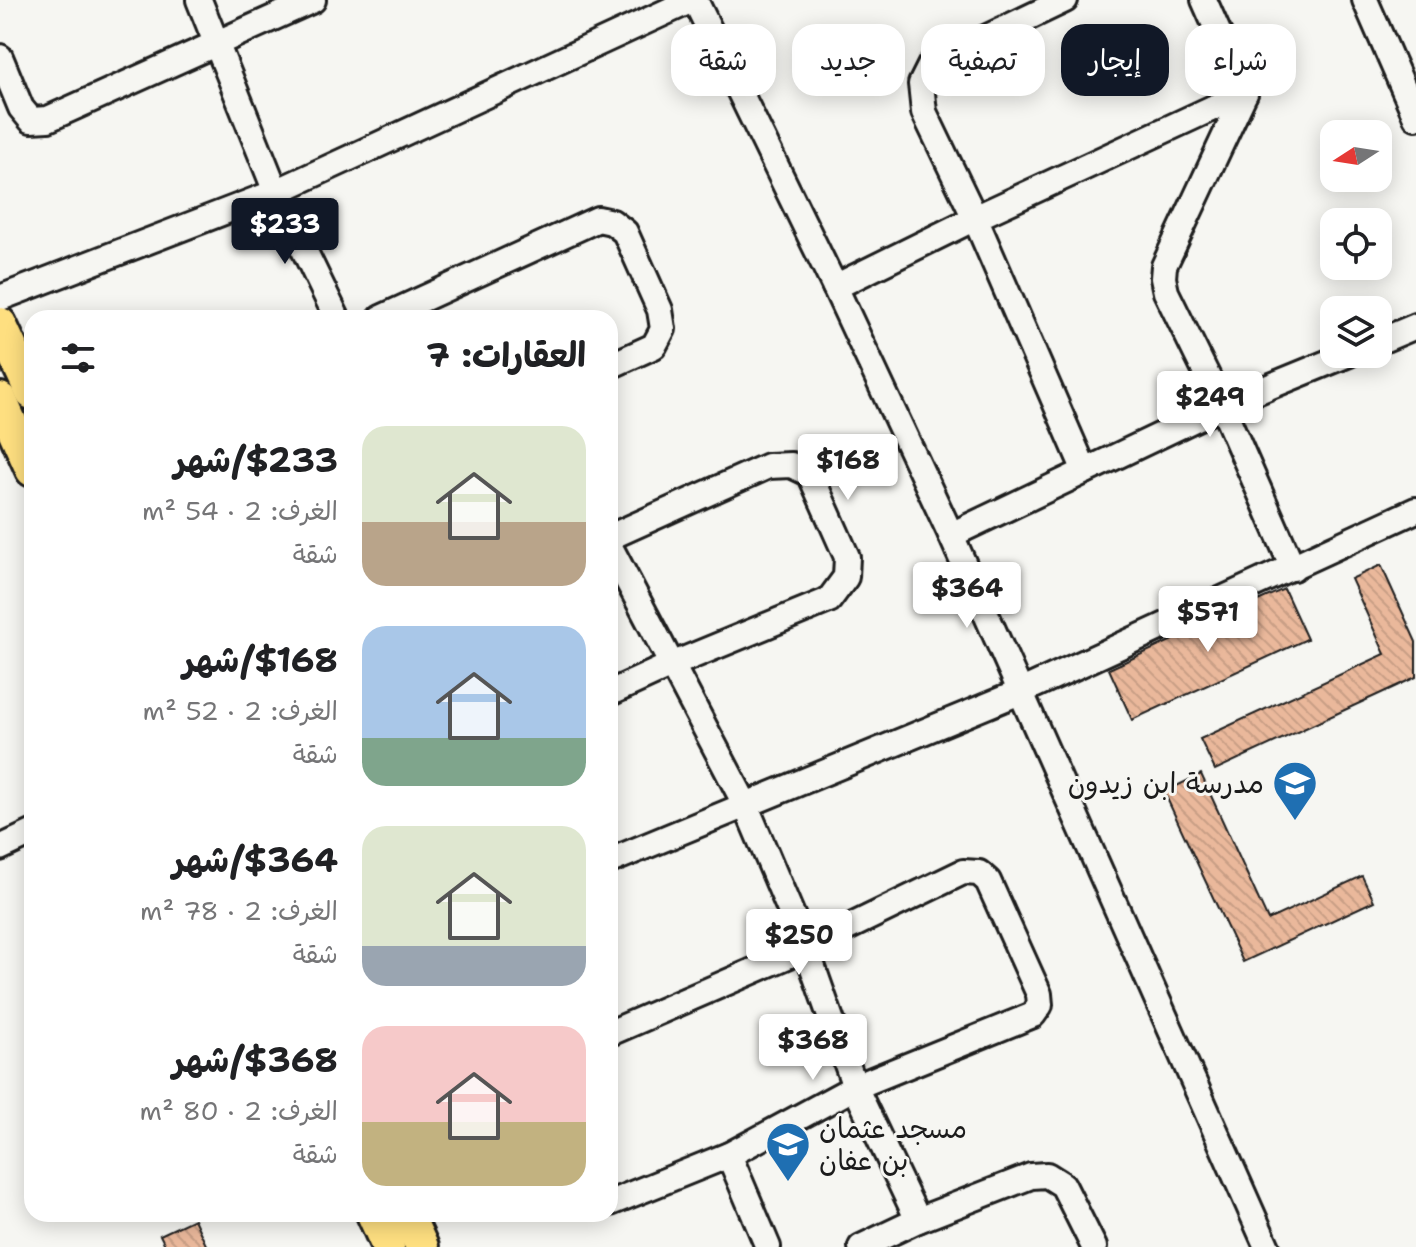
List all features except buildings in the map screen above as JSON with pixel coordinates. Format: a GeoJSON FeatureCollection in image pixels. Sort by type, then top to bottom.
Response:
{"type":"FeatureCollection","features":[{"type":"Feature","properties":{"kind":"main road"},"geometry":{"type":"LineString","coordinates":[[0,324],[24,376]]}},
{"type":"Feature","properties":{"kind":"main road"},"geometry":{"type":"LineString","coordinates":[[0,399],[24,452]]}},
{"type":"Feature","properties":{"kind":"main road"},"geometry":{"type":"LineString","coordinates":[[411,1222],[422,1247]]}},
{"type":"Feature","properties":{"kind":"street"},"geometry":{"type":"LineString","coordinates":[[199,0],[276,192],[333,310]]}},
{"type":"Feature","properties":{"kind":"street"},"geometry":{"type":"LineString","coordinates":[[0,57],[21,108],[31,120],[48,119],[313,0]]}},
{"type":"Feature","properties":{"kind":"street"},"geometry":{"type":"LineString","coordinates":[[0,298],[276,192],[694,0],[835,287],[951,535],[1267,1247]]}},
{"type":"Feature","properties":{"kind":"street"},"geometry":{"type":"LineString","coordinates":[[1065,0],[931,64],[921,84],[924,112],[975,218],[1085,471]]}},
{"type":"Feature","properties":{"kind":"street"},"geometry":{"type":"LineString","coordinates":[[1204,0],[1215,24]]}},
{"type":"Feature","properties":{"kind":"street"},"geometry":{"type":"LineString","coordinates":[[1365,0],[1416,117]]}},
{"type":"Feature","properties":{"kind":"street"},"geometry":{"type":"LineString","coordinates":[[835,287],[975,218],[1239,96]]}},
{"type":"Feature","properties":{"kind":"street"},"geometry":{"type":"LineString","coordinates":[[1244,96],[1164,266],[1163,278],[1166,292],[1222,406],[1293,568]]}},
{"type":"Feature","properties":{"kind":"street"},"geometry":{"type":"LineString","coordinates":[[399,310],[598,219],[612,222],[625,232],[660,310],[663,329],[654,346],[618,362]]}},
{"type":"Feature","properties":{"kind":"street"},"geometry":{"type":"LineString","coordinates":[[1392,336],[1416,326]]}},
{"type":"Feature","properties":{"kind":"street"},"geometry":{"type":"LineString","coordinates":[[951,535],[1222,406],[1320,366]]}},
{"type":"Feature","properties":{"kind":"street"},"geometry":{"type":"LineString","coordinates":[[618,533],[768,466],[791,465],[810,474],[847,557],[846,577],[829,600],[618,689]]}},
{"type":"Feature","properties":{"kind":"street"},"geometry":{"type":"LineString","coordinates":[[618,858],[1020,692],[1416,510]]}},
{"type":"Feature","properties":{"kind":"street"},"geometry":{"type":"LineString","coordinates":[[618,562],[745,804],[806,948],[855,1087],[918,1220]]}},
{"type":"Feature","properties":{"kind":"street"},"geometry":{"type":"LineString","coordinates":[[0,848],[24,837]]}},
{"type":"Feature","properties":{"kind":"street"},"geometry":{"type":"LineString","coordinates":[[618,1030],[806,948],[963,872],[979,873],[988,881],[1039,994],[1040,1005],[1033,1015],[855,1087],[729,1155],[618,1200]]}},
{"type":"Feature","properties":{"kind":"street"},"geometry":{"type":"LineString","coordinates":[[729,1155],[768,1247]]}},
{"type":"Feature","properties":{"kind":"street"},"geometry":{"type":"LineString","coordinates":[[861,1247],[918,1220],[1031,1176],[1047,1175],[1063,1185],[1094,1247]]}},
{"type":"Feature","properties":{"kind":"place","name":"مدرسة ابن زيدون"},"geometry":{"type":"Point","coordinates":[1295,822]}},
{"type":"Feature","properties":{"kind":"place","name":"مسجد عثمان بن عفان"},"geometry":{"type":"Point","coordinates":[788,1183]}}]}
